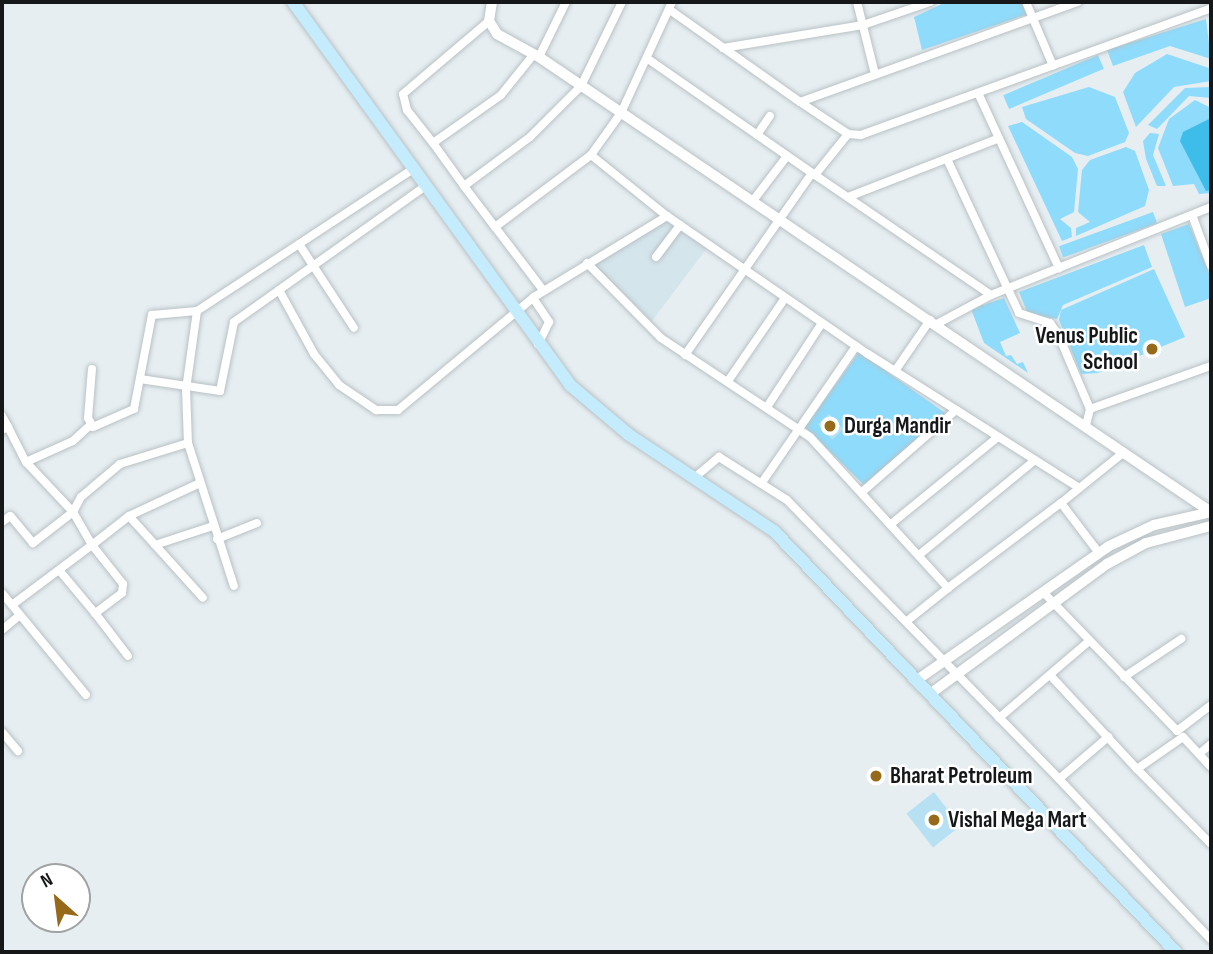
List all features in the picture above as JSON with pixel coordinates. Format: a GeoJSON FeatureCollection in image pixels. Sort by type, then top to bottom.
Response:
{"type":"FeatureCollection","features":[{"type":"Feature","properties":{"kind":"main road"},"geometry":{"type":"LineString","coordinates":[[293,2],[514,314],[594,408],[774,531],[1176,952]]}},
{"type":"Feature","properties":{"kind":"street"},"geometry":{"type":"LineString","coordinates":[[492,2],[489,21],[497,34],[537,55],[1211,512]]}},
{"type":"Feature","properties":{"kind":"street"},"geometry":{"type":"LineString","coordinates":[[433,143],[501,95],[537,55],[566,2]]}},
{"type":"Feature","properties":{"kind":"street"},"geometry":{"type":"LineString","coordinates":[[464,186],[530,137],[581,86],[622,2]]}},
{"type":"Feature","properties":{"kind":"street"},"geometry":{"type":"LineString","coordinates":[[857,2],[875,74]]}},
{"type":"Feature","properties":{"kind":"street"},"geometry":{"type":"LineString","coordinates":[[723,48],[863,25],[930,2]]}},
{"type":"Feature","properties":{"kind":"street"},"geometry":{"type":"LineString","coordinates":[[1027,2],[1052,66]]}},
{"type":"Feature","properties":{"kind":"street"},"geometry":{"type":"LineString","coordinates":[[800,102],[1078,2]]}},
{"type":"Feature","properties":{"kind":"street"},"geometry":{"type":"LineString","coordinates":[[495,227],[591,155],[621,113],[671,6],[723,48],[848,135],[861,135],[979,95],[1211,9]]}},
{"type":"Feature","properties":{"kind":"street"},"geometry":{"type":"LineString","coordinates":[[489,21],[403,94],[407,110],[543,290]]}},
{"type":"Feature","properties":{"kind":"street"},"geometry":{"type":"LineString","coordinates":[[648,59],[991,295]]}},
{"type":"Feature","properties":{"kind":"street"},"geometry":{"type":"LineString","coordinates":[[979,95],[1059,268]]}},
{"type":"Feature","properties":{"kind":"street"},"geometry":{"type":"LineString","coordinates":[[757,135],[770,116]]}},
{"type":"Feature","properties":{"kind":"street"},"geometry":{"type":"LineString","coordinates":[[685,355],[778,220],[813,174],[848,135]]}},
{"type":"Feature","properties":{"kind":"street"},"geometry":{"type":"LineString","coordinates":[[848,197],[999,138]]}},
{"type":"Feature","properties":{"kind":"street"},"geometry":{"type":"LineString","coordinates":[[591,155],[667,216],[785,298],[1079,488]]}},
{"type":"Feature","properties":{"kind":"street"},"geometry":{"type":"LineString","coordinates":[[752,202],[787,156]]}},
{"type":"Feature","properties":{"kind":"street"},"geometry":{"type":"LineString","coordinates":[[947,159],[1007,288],[1023,316],[1054,327],[1090,409],[1086,425]]}},
{"type":"Feature","properties":{"kind":"street"},"geometry":{"type":"LineString","coordinates":[[26,462],[73,441],[90,425],[131,413],[152,315],[197,311],[412,170]]}},
{"type":"Feature","properties":{"kind":"street"},"geometry":{"type":"LineString","coordinates":[[140,379],[186,389],[223,388],[234,321],[315,267],[424,187]]}},
{"type":"Feature","properties":{"kind":"street"},"geometry":{"type":"LineString","coordinates":[[895,371],[933,322],[1007,288],[1211,207]]}},
{"type":"Feature","properties":{"kind":"street"},"geometry":{"type":"LineString","coordinates":[[1192,215],[1211,266]]}},
{"type":"Feature","properties":{"kind":"street"},"geometry":{"type":"LineString","coordinates":[[279,290],[331,376],[382,412],[418,397],[543,290],[667,216]]}},
{"type":"Feature","properties":{"kind":"street"},"geometry":{"type":"LineString","coordinates":[[656,257],[680,225]]}},
{"type":"Feature","properties":{"kind":"street"},"geometry":{"type":"LineString","coordinates":[[299,244],[354,328]]}},
{"type":"Feature","properties":{"kind":"street"},"geometry":{"type":"LineString","coordinates":[[587,263],[643,324],[685,355],[798,428],[862,492],[948,588]]}},
{"type":"Feature","properties":{"kind":"street"},"geometry":{"type":"LineString","coordinates":[[533,298],[549,322],[538,345]]}},
{"type":"Feature","properties":{"kind":"street"},"geometry":{"type":"LineString","coordinates":[[727,381],[785,298]]}},
{"type":"Feature","properties":{"kind":"street"},"geometry":{"type":"LineString","coordinates":[[197,311],[186,389],[188,443],[234,586]]}},
{"type":"Feature","properties":{"kind":"street"},"geometry":{"type":"LineString","coordinates":[[767,407],[822,323]]}},
{"type":"Feature","properties":{"kind":"street"},"geometry":{"type":"LineString","coordinates":[[763,481],[856,346]]}},
{"type":"Feature","properties":{"kind":"street"},"geometry":{"type":"LineString","coordinates":[[1090,409],[1211,366]]}},
{"type":"Feature","properties":{"kind":"street"},"geometry":{"type":"LineString","coordinates":[[90,425],[92,369]]}},
{"type":"Feature","properties":{"kind":"street"},"geometry":{"type":"LineString","coordinates":[[862,492],[956,410]]}},
{"type":"Feature","properties":{"kind":"street"},"geometry":{"type":"LineString","coordinates":[[2,416],[5,429],[26,462],[73,512],[92,545],[125,588],[95,613]]}},
{"type":"Feature","properties":{"kind":"street"},"geometry":{"type":"LineString","coordinates":[[891,524],[998,437]]}},
{"type":"Feature","properties":{"kind":"street"},"geometry":{"type":"LineString","coordinates":[[2,522],[9,516],[33,543],[73,512],[81,498],[120,464],[188,443]]}},
{"type":"Feature","properties":{"kind":"street"},"geometry":{"type":"LineString","coordinates":[[907,621],[1124,452]]}},
{"type":"Feature","properties":{"kind":"street"},"geometry":{"type":"LineString","coordinates":[[694,478],[719,457],[763,481],[810,520],[1211,940]]}},
{"type":"Feature","properties":{"kind":"street"},"geometry":{"type":"LineString","coordinates":[[919,555],[1035,460]]}},
{"type":"Feature","properties":{"kind":"street"},"geometry":{"type":"LineString","coordinates":[[12,605],[129,516],[200,483]]}},
{"type":"Feature","properties":{"kind":"street"},"geometry":{"type":"LineString","coordinates":[[1061,503],[1099,553]]}},
{"type":"Feature","properties":{"kind":"street"},"geometry":{"type":"LineString","coordinates":[[917,680],[1099,553],[1147,528],[1211,512]]}},
{"type":"Feature","properties":{"kind":"street"},"geometry":{"type":"LineString","coordinates":[[129,516],[203,598]]}},
{"type":"Feature","properties":{"kind":"street"},"geometry":{"type":"LineString","coordinates":[[217,539],[257,523]]}},
{"type":"Feature","properties":{"kind":"street"},"geometry":{"type":"LineString","coordinates":[[155,545],[213,526]]}},
{"type":"Feature","properties":{"kind":"street"},"geometry":{"type":"LineString","coordinates":[[930,694],[1051,602],[1129,551],[1209,529]]}},
{"type":"Feature","properties":{"kind":"street"},"geometry":{"type":"LineString","coordinates":[[59,570],[128,656]]}},
{"type":"Feature","properties":{"kind":"street"},"geometry":{"type":"LineString","coordinates":[[1043,592],[1088,642],[1211,767]]}},
{"type":"Feature","properties":{"kind":"street"},"geometry":{"type":"LineString","coordinates":[[2,593],[86,695]]}},
{"type":"Feature","properties":{"kind":"street"},"geometry":{"type":"LineString","coordinates":[[2,630],[20,615]]}},
{"type":"Feature","properties":{"kind":"street"},"geometry":{"type":"LineString","coordinates":[[1124,677],[1181,639]]}},
{"type":"Feature","properties":{"kind":"street"},"geometry":{"type":"LineString","coordinates":[[999,718],[1088,642]]}},
{"type":"Feature","properties":{"kind":"street"},"geometry":{"type":"LineString","coordinates":[[1050,675],[1211,844]]}},
{"type":"Feature","properties":{"kind":"street"},"geometry":{"type":"LineString","coordinates":[[1137,769],[1211,705]]}},
{"type":"Feature","properties":{"kind":"street"},"geometry":{"type":"LineString","coordinates":[[2,732],[18,751]]}},
{"type":"Feature","properties":{"kind":"street"},"geometry":{"type":"LineString","coordinates":[[1059,779],[1108,737]]}},
{"type":"Feature","properties":{"kind":"street"},"geometry":{"type":"LineString","coordinates":[[1199,754],[1211,744]]}},
{"type":"Feature","properties":{"kind":"shaded area"},"geometry":{"type":"Polygon","coordinates":[[[946,2],[1023,2],[1028,14],[922,50],[914,17],[946,2]]]}},
{"type":"Feature","properties":{"kind":"shaded area"},"geometry":{"type":"Polygon","coordinates":[[[1206,19],[1211,59],[1170,46],[1113,66],[1107,50],[1206,19]]]}},
{"type":"Feature","properties":{"kind":"shaded area"},"geometry":{"type":"Polygon","coordinates":[[[1167,54],[1209,68],[1211,81],[1174,87],[1136,127],[1123,92],[1135,73],[1167,54]]]}},
{"type":"Feature","properties":{"kind":"shaded area"},"geometry":{"type":"Polygon","coordinates":[[[1098,55],[1104,69],[1009,109],[1003,95],[1098,55]]]}},
{"type":"Feature","properties":{"kind":"shaded area"},"geometry":{"type":"Polygon","coordinates":[[[1089,87],[1115,97],[1129,133],[1125,142],[1088,156],[1075,153],[1026,119],[1022,107],[1089,87]]]}},
{"type":"Feature","properties":{"kind":"shaded area"},"geometry":{"type":"Polygon","coordinates":[[[1211,87],[1211,98],[1189,96],[1157,129],[1148,125],[1185,88],[1211,87]]]}},
{"type":"Feature","properties":{"kind":"shaded area"},"geometry":{"type":"Polygon","coordinates":[[[1195,100],[1211,108],[1211,193],[1199,194],[1194,184],[1173,186],[1158,148],[1169,119],[1195,100]]]}},
{"type":"Feature","properties":{"kind":"shaded area"},"geometry":{"type":"Polygon","coordinates":[[[1211,118],[1211,190],[1206,191],[1180,141],[1183,132],[1211,118]]]}},
{"type":"Feature","properties":{"kind":"shaded area"},"geometry":{"type":"Polygon","coordinates":[[[1022,122],[1072,157],[1078,169],[1074,212],[1060,219],[1071,228],[1072,237],[1062,241],[1008,126],[1022,122]]]}},
{"type":"Feature","properties":{"kind":"shaded area"},"geometry":{"type":"Polygon","coordinates":[[[1150,133],[1159,134],[1153,155],[1166,186],[1157,186],[1146,159],[1143,141],[1150,133]]]}},
{"type":"Feature","properties":{"kind":"shaded area"},"geometry":{"type":"Polygon","coordinates":[[[1126,147],[1135,151],[1149,190],[1145,206],[1076,236],[1076,228],[1090,222],[1078,212],[1082,170],[1090,160],[1126,147]]]}},
{"type":"Feature","properties":{"kind":"shaded area"},"geometry":{"type":"Polygon","coordinates":[[[1153,212],[1157,223],[1063,257],[1059,246],[1153,212]]]}},
{"type":"Feature","properties":{"kind":"shaded area"},"geometry":{"type":"Polygon","coordinates":[[[668,220],[707,248],[649,325],[593,263],[668,220]]]}},
{"type":"Feature","properties":{"kind":"shaded area"},"geometry":{"type":"Polygon","coordinates":[[[1189,224],[1211,278],[1211,298],[1185,307],[1161,234],[1189,224]]]}},
{"type":"Feature","properties":{"kind":"shaded area"},"geometry":{"type":"Polygon","coordinates":[[[1144,245],[1152,267],[1063,305],[1057,319],[1028,314],[1019,292],[1144,245]]]}},
{"type":"Feature","properties":{"kind":"shaded area"},"geometry":{"type":"Polygon","coordinates":[[[1154,269],[1185,337],[1098,373],[1081,374],[1059,320],[1061,310],[1154,269]]]}},
{"type":"Feature","properties":{"kind":"shaded area"},"geometry":{"type":"Polygon","coordinates":[[[1004,298],[1020,333],[1000,342],[1006,356],[1011,355],[1017,364],[1023,362],[1028,373],[984,343],[971,309],[1004,298]]]}},
{"type":"Feature","properties":{"kind":"shaded area"},"geometry":{"type":"Polygon","coordinates":[[[859,352],[948,415],[865,486],[805,427],[859,352]]]}},
{"type":"Feature","properties":{"kind":"building","name":"Durga Mandir"},"geometry":{"type":"Polygon","coordinates":[[[829,414],[843,429],[832,440],[818,424],[829,414]]]}},
{"type":"Feature","properties":{"kind":"building","name":"Vishal Mega Mart"},"geometry":{"type":"Polygon","coordinates":[[[934,792],[960,826],[933,847],[906,814],[934,792]]]}},
{"type":"Feature","properties":{"kind":"place","name":"Venus Public School"},"geometry":{"type":"Point","coordinates":[1152,349]}},
{"type":"Feature","properties":{"kind":"place","name":"Durga Mandir"},"geometry":{"type":"Point","coordinates":[830,426]}},
{"type":"Feature","properties":{"kind":"place","name":"Bharat Petroleum"},"geometry":{"type":"Point","coordinates":[876,776]}},
{"type":"Feature","properties":{"kind":"place","name":"Vishal Mega Mart"},"geometry":{"type":"Point","coordinates":[934,820]}}]}
